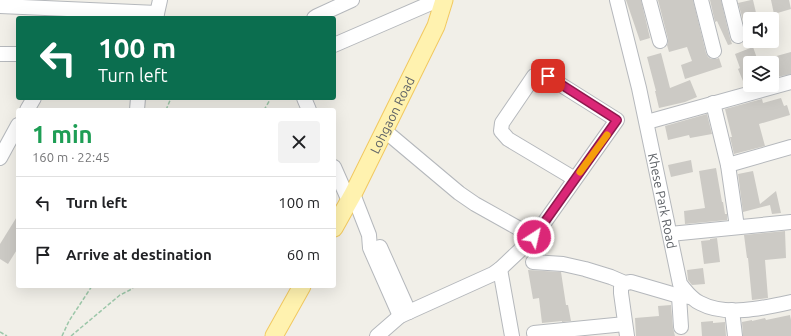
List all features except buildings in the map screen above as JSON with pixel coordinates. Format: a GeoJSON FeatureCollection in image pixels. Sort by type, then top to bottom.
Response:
{"type":"FeatureCollection","features":[{"type":"Feature","properties":{"kind":"main road","name":"Lohgaon Road"},"geometry":{"type":"LineString","coordinates":[[336,224],[351,198],[436,26],[444,0]]}},
{"type":"Feature","properties":{"kind":"main road"},"geometry":{"type":"LineString","coordinates":[[274,336],[301,288]]}},
{"type":"Feature","properties":{"kind":"street"},"geometry":{"type":"LineString","coordinates":[[317,16],[352,0]]}},
{"type":"Feature","properties":{"kind":"street"},"geometry":{"type":"LineString","coordinates":[[336,44],[438,0]]}},
{"type":"Feature","properties":{"kind":"street","name":"Khese Park Road"},"geometry":{"type":"LineString","coordinates":[[616,0],[647,122],[680,284],[685,296],[710,308],[732,310],[747,310],[791,302]]}},
{"type":"Feature","properties":{"kind":"street"},"geometry":{"type":"LineString","coordinates":[[649,0],[660,41]]}},
{"type":"Feature","properties":{"kind":"street"},"geometry":{"type":"LineString","coordinates":[[700,0],[714,51]]}},
{"type":"Feature","properties":{"kind":"street"},"geometry":{"type":"LineString","coordinates":[[729,0],[738,36]]}},
{"type":"Feature","properties":{"kind":"street"},"geometry":{"type":"LineString","coordinates":[[0,6],[158,10]]}},
{"type":"Feature","properties":{"kind":"street"},"geometry":{"type":"LineString","coordinates":[[0,54],[16,54]]}},
{"type":"Feature","properties":{"kind":"street"},"geometry":{"type":"LineString","coordinates":[[377,336],[405,314],[493,274],[500,269],[534,237],[575,180],[617,120],[548,76],[534,76],[502,123],[501,131],[508,139],[575,180]]}},
{"type":"Feature","properties":{"kind":"street"},"geometry":{"type":"LineString","coordinates":[[647,122],[791,82]]}},
{"type":"Feature","properties":{"kind":"street"},"geometry":{"type":"LineString","coordinates":[[713,103],[728,165],[737,228]]}},
{"type":"Feature","properties":{"kind":"street"},"geometry":{"type":"LineString","coordinates":[[384,130],[459,193],[475,204],[534,237]]}},
{"type":"Feature","properties":{"kind":"street"},"geometry":{"type":"LineString","coordinates":[[0,158],[16,131]]}},
{"type":"Feature","properties":{"kind":"street"},"geometry":{"type":"LineString","coordinates":[[728,165],[791,147]]}},
{"type":"Feature","properties":{"kind":"street"},"geometry":{"type":"LineString","coordinates":[[336,171],[369,235],[379,245],[405,314]]}},
{"type":"Feature","properties":{"kind":"street"},"geometry":{"type":"LineString","coordinates":[[670,234],[791,222]]}},
{"type":"Feature","properties":{"kind":"street"},"geometry":{"type":"LineString","coordinates":[[533,262],[563,264],[585,268],[625,283],[631,282],[685,296],[681,327]]}},
{"type":"Feature","properties":{"kind":"street"},"geometry":{"type":"LineString","coordinates":[[500,269],[512,336]]}},
{"type":"Feature","properties":{"kind":"street"},"geometry":{"type":"LineString","coordinates":[[534,333],[626,330],[621,287],[625,283]]}},
{"type":"Feature","properties":{"kind":"street"},"geometry":{"type":"LineString","coordinates":[[732,310],[734,336]]}},
{"type":"Feature","properties":{"kind":"path"},"geometry":{"type":"LineString","coordinates":[[62,336],[91,288]]}},
{"type":"Feature","properties":{"kind":"path"},"geometry":{"type":"LineString","coordinates":[[71,336],[120,295],[132,288]]}},
{"type":"Feature","properties":{"kind":"path"},"geometry":{"type":"LineString","coordinates":[[0,332],[7,336]]}},
{"type":"Feature","properties":{"kind":"slow traffic"},"geometry":{"type":"LineString","coordinates":[[580,172],[607,135]]}},
{"type":"Feature","properties":{"kind":"route"},"geometry":{"type":"LineString","coordinates":[[534,237],[617,120],[548,76]]}}]}
